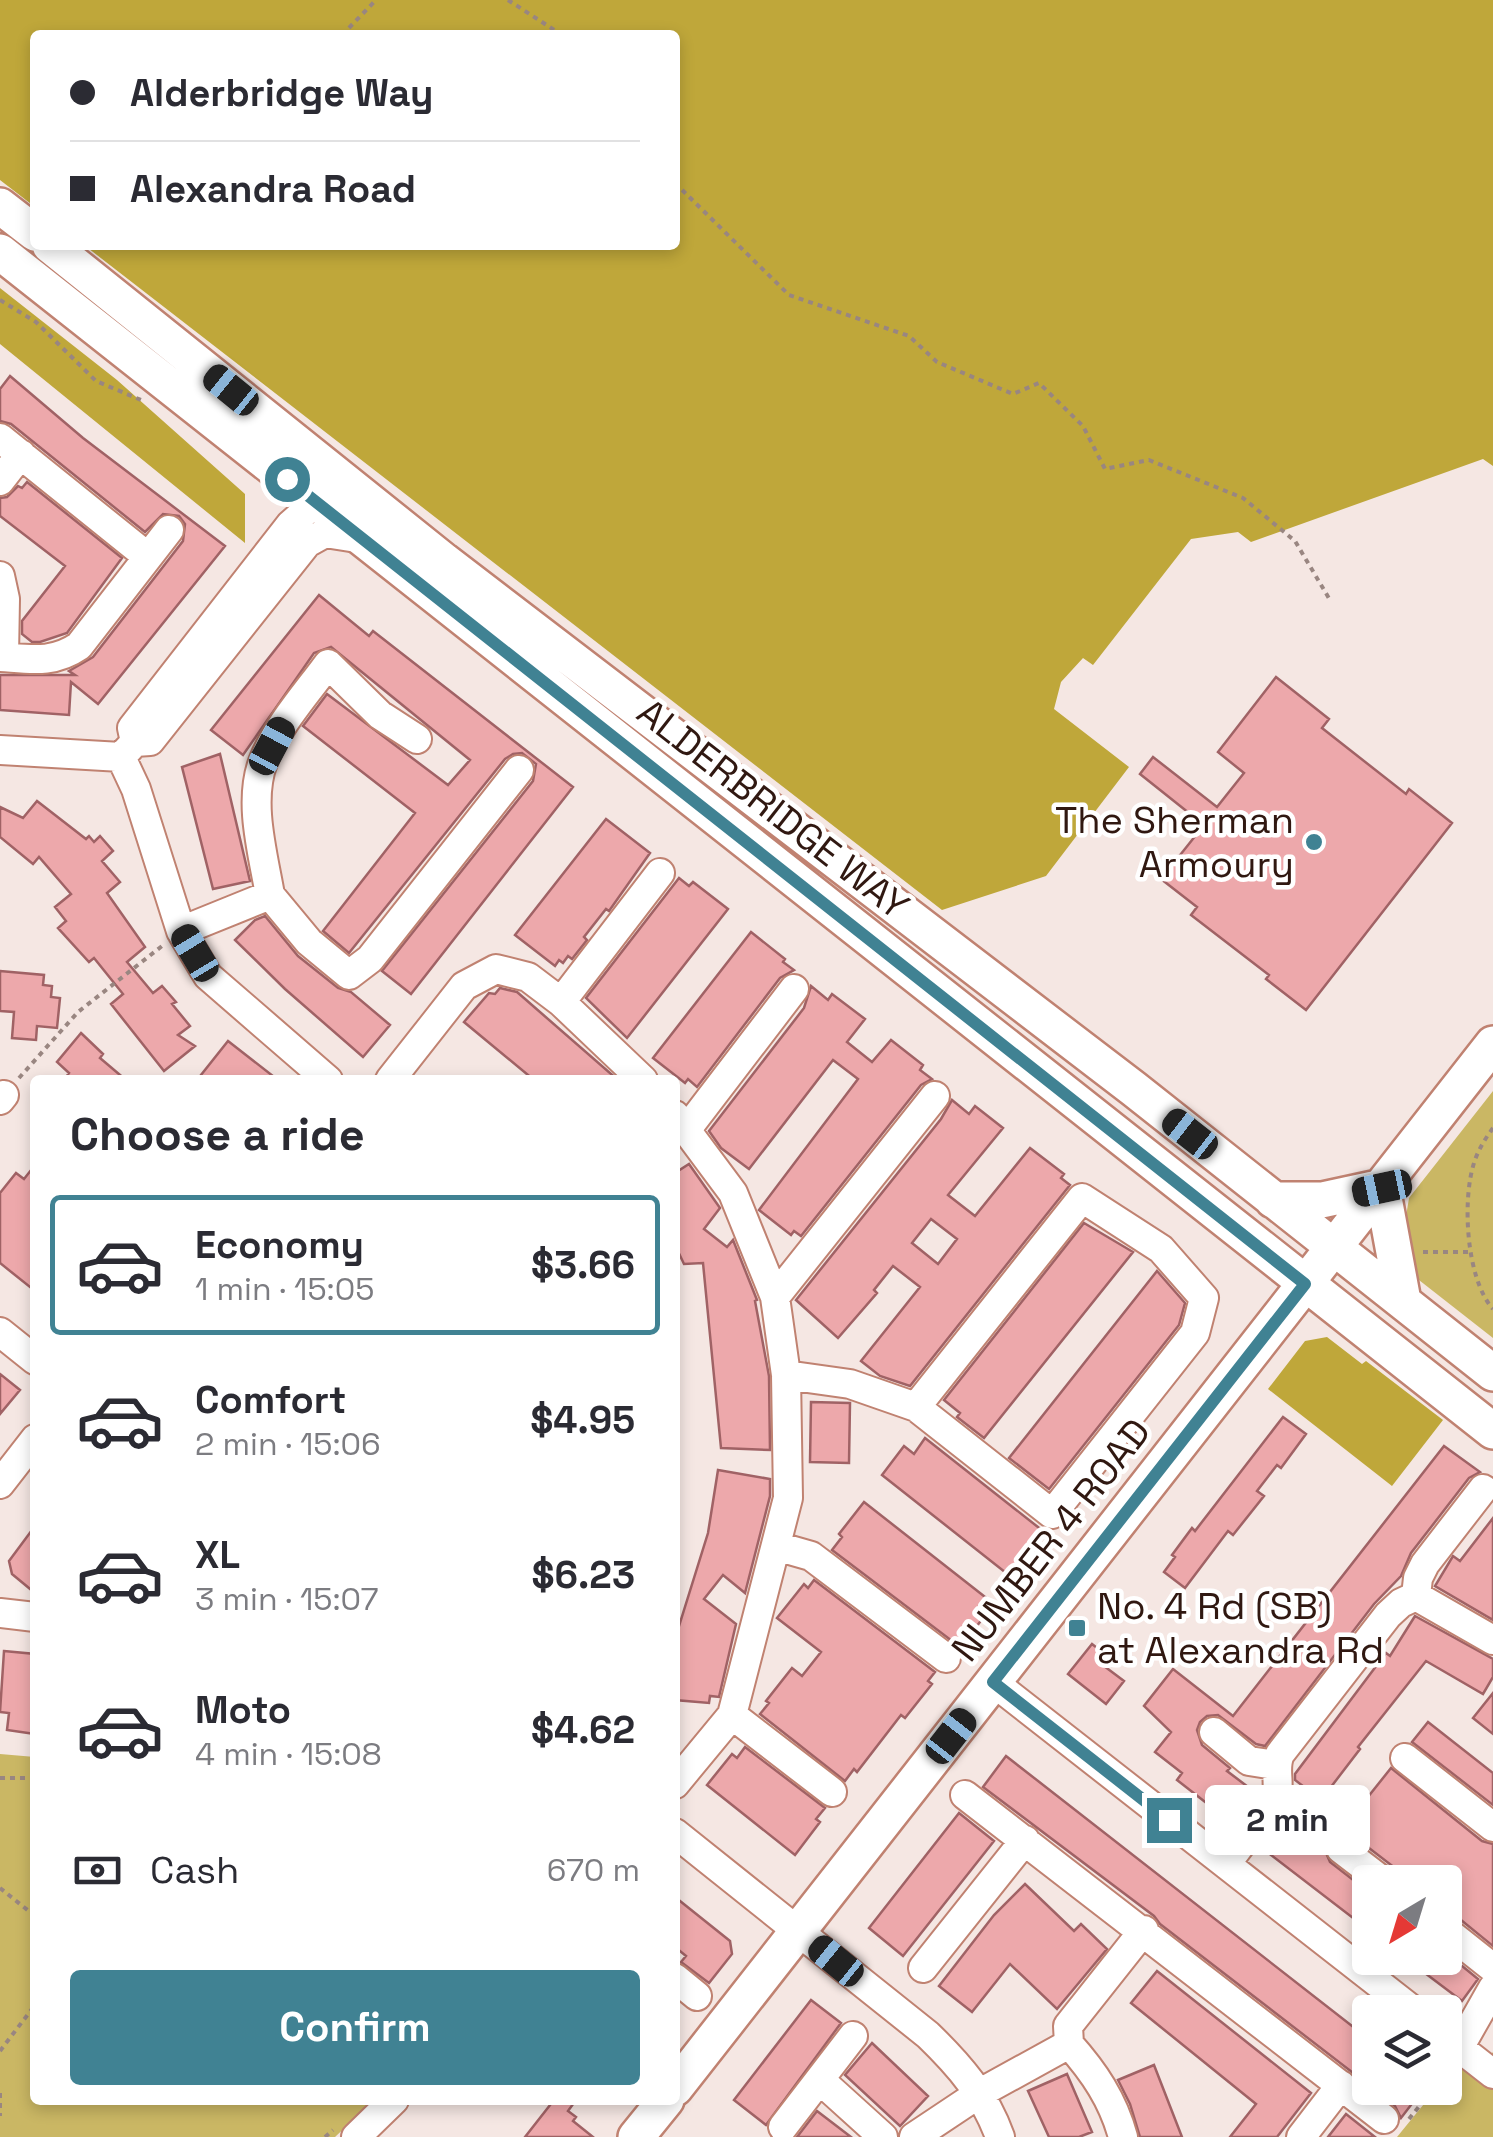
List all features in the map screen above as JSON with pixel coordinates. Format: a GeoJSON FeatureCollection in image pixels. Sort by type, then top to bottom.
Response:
{"type":"FeatureCollection","features":[{"type":"Feature","properties":{"kind":"main road"},"geometry":{"type":"LineString","coordinates":[[0,206],[30,230]]}},
{"type":"Feature","properties":{"kind":"main road","name":"ALDERBRIDGE WAY"},"geometry":{"type":"LineString","coordinates":[[56,250],[428,549],[1134,1089],[1493,1373]]}},
{"type":"Feature","properties":{"kind":"main road","name":"ALDERBRIDGE WAY"},"geometry":{"type":"LineString","coordinates":[[0,252],[1493,1432]]}},
{"type":"Feature","properties":{"kind":"main road"},"geometry":{"type":"LineString","coordinates":[[316,502],[330,501],[345,507],[570,681],[660,729]]}},
{"type":"Feature","properties":{"kind":"main road","name":"NUMBER 4 ROAD"},"geometry":{"type":"LineString","coordinates":[[680,2082],[1493,1044]]}},
{"type":"Feature","properties":{"kind":"main road"},"geometry":{"type":"LineString","coordinates":[[1274,1200],[1322,1200],[1382,1188],[1403,1301]]}},
{"type":"Feature","properties":{"kind":"main road"},"geometry":{"type":"LineString","coordinates":[[636,2137],[662,2105]]}},
{"type":"Feature","properties":{"kind":"street"},"geometry":{"type":"LineString","coordinates":[[0,482],[10,446],[148,557]]}},
{"type":"Feature","properties":{"kind":"street"},"geometry":{"type":"LineString","coordinates":[[316,502],[290,526],[132,728],[128,749],[136,789],[182,931],[208,976],[317,1075]]}},
{"type":"Feature","properties":{"kind":"street"},"geometry":{"type":"LineString","coordinates":[[0,576],[5,599],[2,657],[62,658],[79,646],[169,530]]}},
{"type":"Feature","properties":{"kind":"street"},"geometry":{"type":"LineString","coordinates":[[0,750],[128,749],[150,740],[306,543],[325,533],[364,540]]}},
{"type":"Feature","properties":{"kind":"street"},"geometry":{"type":"LineString","coordinates":[[416,739],[380,715],[328,664],[281,728],[262,764],[258,797],[270,894],[309,942],[349,975],[370,959],[519,770]]}},
{"type":"Feature","properties":{"kind":"street"},"geometry":{"type":"LineString","coordinates":[[560,1002],[660,873]]}},
{"type":"Feature","properties":{"kind":"street"},"geometry":{"type":"LineString","coordinates":[[182,931],[270,894]]}},
{"type":"Feature","properties":{"kind":"street"},"geometry":{"type":"LineString","coordinates":[[394,1075],[464,986],[496,969],[528,977],[638,1075]]}},
{"type":"Feature","properties":{"kind":"street"},"geometry":{"type":"LineString","coordinates":[[680,1778],[732,1715],[788,1498],[786,1375],[775,1297],[733,1193],[681,1122],[794,989]]}},
{"type":"Feature","properties":{"kind":"street"},"geometry":{"type":"LineString","coordinates":[[775,1297],[934,1096]]}},
{"type":"Feature","properties":{"kind":"street"},"geometry":{"type":"LineString","coordinates":[[786,1375],[850,1384],[916,1407],[1052,1514],[1195,1333],[1204,1298],[1161,1249],[1082,1198],[916,1407]]}},
{"type":"Feature","properties":{"kind":"street"},"geometry":{"type":"LineString","coordinates":[[0,1332],[30,1356]]}},
{"type":"Feature","properties":{"kind":"street"},"geometry":{"type":"LineString","coordinates":[[0,1484],[30,1445]]}},
{"type":"Feature","properties":{"kind":"street"},"geometry":{"type":"LineString","coordinates":[[1416,1596],[1425,1564],[1483,1490]]}},
{"type":"Feature","properties":{"kind":"street"},"geometry":{"type":"LineString","coordinates":[[776,1546],[811,1556],[946,1658]]}},
{"type":"Feature","properties":{"kind":"street"},"geometry":{"type":"LineString","coordinates":[[1226,1864],[1276,1798],[1280,1785],[1275,1765],[1280,1754],[1388,1615],[1416,1596]]}},
{"type":"Feature","properties":{"kind":"street"},"geometry":{"type":"LineString","coordinates":[[1416,1596],[1493,1640]]}},
{"type":"Feature","properties":{"kind":"street"},"geometry":{"type":"LineString","coordinates":[[0,1613],[30,1616]]}},
{"type":"Feature","properties":{"kind":"street"},"geometry":{"type":"LineString","coordinates":[[993,1682],[1392,1995]]}},
{"type":"Feature","properties":{"kind":"street"},"geometry":{"type":"LineString","coordinates":[[732,1715],[832,1792]]}},
{"type":"Feature","properties":{"kind":"street"},"geometry":{"type":"LineString","coordinates":[[1214,1732],[1249,1761],[1275,1765]]}},
{"type":"Feature","properties":{"kind":"street"},"geometry":{"type":"LineString","coordinates":[[1405,1758],[1493,1827]]}},
{"type":"Feature","properties":{"kind":"street"},"geometry":{"type":"LineString","coordinates":[[966,1794],[1394,2122]]}},
{"type":"Feature","properties":{"kind":"street"},"geometry":{"type":"LineString","coordinates":[[680,1837],[928,2035],[960,2065],[980,2093],[1000,2137]]}},
{"type":"Feature","properties":{"kind":"street"},"geometry":{"type":"LineString","coordinates":[[924,1968],[1025,1840]]}},
{"type":"Feature","properties":{"kind":"street"},"geometry":{"type":"LineString","coordinates":[[1341,1849],[1362,1865]]}},
{"type":"Feature","properties":{"kind":"street"},"geometry":{"type":"LineString","coordinates":[[1122,2137],[1097,2076],[1069,2044],[1068,2026],[1144,1930]]}},
{"type":"Feature","properties":{"kind":"street"},"geometry":{"type":"LineString","coordinates":[[1462,1943],[1493,1968]]}},
{"type":"Feature","properties":{"kind":"street"},"geometry":{"type":"LineString","coordinates":[[1462,2029],[1493,1988]]}},
{"type":"Feature","properties":{"kind":"street"},"geometry":{"type":"LineString","coordinates":[[783,2126],[852,2036]]}},
{"type":"Feature","properties":{"kind":"street"},"geometry":{"type":"LineString","coordinates":[[914,2137],[980,2093],[1069,2044]]}},
{"type":"Feature","properties":{"kind":"street"},"geometry":{"type":"LineString","coordinates":[[1462,2050],[1493,2074]]}},
{"type":"Feature","properties":{"kind":"street"},"geometry":{"type":"LineString","coordinates":[[820,2080],[882,2137]]}},
{"type":"Feature","properties":{"kind":"street"},"geometry":{"type":"LineString","coordinates":[[1301,2137],[1341,2085]]}},
{"type":"Feature","properties":{"kind":"street"},"geometry":{"type":"LineString","coordinates":[[356,2137],[389,2105]]}},
{"type":"Feature","properties":{"kind":"path"},"geometry":{"type":"LineString","coordinates":[[347,30],[376,0]]}},
{"type":"Feature","properties":{"kind":"path"},"geometry":{"type":"LineString","coordinates":[[508,0],[554,30]]}},
{"type":"Feature","properties":{"kind":"path"},"geometry":{"type":"LineString","coordinates":[[680,188],[789,295],[909,336],[937,362],[1012,394],[1039,383],[1083,426],[1104,469],[1148,460],[1242,498],[1295,541],[1330,600]]}},
{"type":"Feature","properties":{"kind":"path"},"geometry":{"type":"LineString","coordinates":[[0,300],[36,322],[96,381],[150,404]]}},
{"type":"Feature","properties":{"kind":"path"},"geometry":{"type":"LineString","coordinates":[[2,1097],[78,1012],[182,931]]}},
{"type":"Feature","properties":{"kind":"path"},"geometry":{"type":"LineString","coordinates":[[1493,1128],[1472,1167],[1468,1252],[1484,1299],[1493,1309]]}},
{"type":"Feature","properties":{"kind":"path"},"geometry":{"type":"LineString","coordinates":[[0,1778],[30,1778]]}},
{"type":"Feature","properties":{"kind":"path"},"geometry":{"type":"LineString","coordinates":[[0,1888],[30,1912]]}},
{"type":"Feature","properties":{"kind":"path"},"geometry":{"type":"LineString","coordinates":[[0,2051],[30,2012]]}},
{"type":"Feature","properties":{"kind":"path"},"geometry":{"type":"LineString","coordinates":[[0,2092],[0,2116]]}},
{"type":"Feature","properties":{"kind":"path"},"geometry":{"type":"LineString","coordinates":[[1394,2122],[1414,2105]]}},
{"type":"Feature","properties":{"kind":"shaded area"},"geometry":{"type":"Polygon","coordinates":[[[0,0],[1493,0],[1493,466],[1483,459],[1251,542],[1238,532],[1191,539],[1093,665],[1083,658],[1061,682],[1054,709],[1129,767],[1046,876],[942,910],[90,250],[680,250],[680,30],[30,30],[30,203],[0,180],[0,0]]]}},
{"type":"Feature","properties":{"kind":"shaded area"},"geometry":{"type":"Polygon","coordinates":[[[0,288],[117,380],[245,494],[245,543],[0,344],[0,288]]]}},
{"type":"Feature","properties":{"kind":"shaded area"},"geometry":{"type":"Polygon","coordinates":[[[1493,1091],[1493,1338],[1410,1273],[1401,1247],[1409,1198],[1493,1091]]]}},
{"type":"Feature","properties":{"kind":"shaded area"},"geometry":{"type":"Polygon","coordinates":[[[1327,1337],[1362,1364],[1366,1361],[1443,1420],[1392,1486],[1268,1389],[1305,1341],[1327,1337]]]}},
{"type":"Feature","properties":{"kind":"shaded area"},"geometry":{"type":"Polygon","coordinates":[[[0,1754],[30,1757],[30,2105],[369,2105],[335,2137],[0,2137],[0,1754]]]}},
{"type":"Feature","properties":{"kind":"shaded area"},"geometry":{"type":"Polygon","coordinates":[[[1493,2052],[1493,2137],[1397,2137],[1423,2105],[1462,2105],[1462,2069],[1478,2072],[1493,2052]]]}},
{"type":"Feature","properties":{"kind":"building"},"geometry":{"type":"Polygon","coordinates":[[[10,376],[83,438],[225,546],[98,704],[71,682],[69,715],[0,710],[0,675],[75,675],[69,671],[93,657],[183,541],[185,524],[179,516],[163,514],[145,532],[11,424],[0,421],[0,389],[10,376]]]}},
{"type":"Feature","properties":{"kind":"building"},"geometry":{"type":"Polygon","coordinates":[[[27,482],[122,558],[67,633],[40,642],[32,642],[22,634],[22,621],[65,566],[0,516],[0,498],[27,482]]]}},
{"type":"Feature","properties":{"kind":"building"},"geometry":{"type":"Polygon","coordinates":[[[319,595],[369,636],[373,631],[573,787],[411,994],[382,971],[533,781],[536,764],[522,753],[505,759],[349,953],[323,931],[415,813],[303,726],[327,694],[448,785],[470,760],[331,647],[314,653],[243,755],[211,730],[319,595]]]}},
{"type":"Feature","properties":{"kind":"building","name":"The Sherman Armoury"},"geometry":{"type":"Polygon","coordinates":[[[1276,677],[1329,719],[1322,728],[1406,794],[1409,789],[1452,823],[1306,1010],[1266,979],[1269,975],[1191,915],[1197,907],[1161,879],[1204,825],[1140,774],[1153,757],[1217,807],[1244,773],[1218,752],[1276,677]]]}},
{"type":"Feature","properties":{"kind":"building"},"geometry":{"type":"Polygon","coordinates":[[[220,754],[250,881],[213,889],[182,767],[220,754]]]}},
{"type":"Feature","properties":{"kind":"building"},"geometry":{"type":"Polygon","coordinates":[[[37,801],[86,839],[89,836],[94,842],[100,836],[113,851],[102,861],[120,882],[107,893],[145,947],[127,962],[153,993],[162,986],[176,1002],[172,1004],[190,1026],[178,1035],[195,1046],[164,1071],[111,1004],[123,994],[94,958],[89,962],[58,928],[66,921],[55,907],[71,894],[39,857],[33,864],[0,837],[0,807],[23,818],[37,801]]]}},
{"type":"Feature","properties":{"kind":"building"},"geometry":{"type":"Polygon","coordinates":[[[606,819],[650,853],[609,911],[606,909],[584,937],[587,940],[572,959],[568,956],[555,966],[515,935],[606,819]]]}},
{"type":"Feature","properties":{"kind":"building"},"geometry":{"type":"Polygon","coordinates":[[[679,878],[689,886],[693,882],[728,909],[627,1038],[586,998],[679,878]]]}},
{"type":"Feature","properties":{"kind":"building"},"geometry":{"type":"Polygon","coordinates":[[[265,916],[298,956],[390,1025],[363,1057],[235,940],[255,920],[265,916]]]}},
{"type":"Feature","properties":{"kind":"building"},"geometry":{"type":"Polygon","coordinates":[[[751,932],[794,970],[780,978],[697,1087],[688,1079],[685,1083],[680,1075],[653,1058],[751,932]]]}},
{"type":"Feature","properties":{"kind":"building"},"geometry":{"type":"Polygon","coordinates":[[[0,971],[44,975],[43,985],[52,986],[51,997],[60,998],[57,1028],[37,1026],[36,1040],[12,1038],[14,1012],[0,1011],[0,971]]]}},
{"type":"Feature","properties":{"kind":"building"},"geometry":{"type":"Polygon","coordinates":[[[811,986],[828,1000],[832,994],[865,1019],[847,1042],[872,1062],[891,1040],[923,1065],[920,1070],[932,1079],[921,1085],[801,1236],[794,1231],[791,1235],[759,1210],[858,1079],[833,1060],[749,1169],[721,1148],[709,1131],[804,1008],[811,986]]]}},
{"type":"Feature","properties":{"kind":"building"},"geometry":{"type":"Polygon","coordinates":[[[500,988],[517,992],[612,1075],[528,1075],[464,1022],[489,993],[495,994],[500,988]]]}},
{"type":"Feature","properties":{"kind":"building"},"geometry":{"type":"Polygon","coordinates":[[[81,1033],[103,1054],[100,1058],[120,1075],[68,1075],[57,1062],[81,1033]]]}},
{"type":"Feature","properties":{"kind":"building"},"geometry":{"type":"Polygon","coordinates":[[[228,1041],[272,1075],[201,1075],[228,1041]]]}},
{"type":"Feature","properties":{"kind":"building"},"geometry":{"type":"Polygon","coordinates":[[[952,1100],[969,1114],[975,1106],[1003,1128],[948,1195],[975,1216],[1030,1148],[1064,1174],[1061,1178],[1070,1185],[910,1386],[880,1376],[861,1361],[920,1287],[893,1266],[874,1290],[877,1293],[838,1338],[796,1300],[941,1119],[952,1100]],[[931,1219],[912,1243],[938,1264],[957,1239],[931,1219]]]}},
{"type":"Feature","properties":{"kind":"building"},"geometry":{"type":"Polygon","coordinates":[[[689,1164],[720,1208],[704,1229],[727,1247],[733,1240],[757,1300],[769,1376],[770,1450],[721,1448],[703,1263],[684,1264],[680,1256],[680,1170],[689,1164]]]}},
{"type":"Feature","properties":{"kind":"building"},"geometry":{"type":"Polygon","coordinates":[[[30,1171],[30,1287],[0,1263],[0,1193],[16,1173],[24,1179],[30,1171]]]}},
{"type":"Feature","properties":{"kind":"building"},"geometry":{"type":"Polygon","coordinates":[[[1084,1223],[1133,1252],[984,1438],[957,1417],[960,1413],[944,1400],[1084,1223]]]}},
{"type":"Feature","properties":{"kind":"building"},"geometry":{"type":"Polygon","coordinates":[[[1157,1271],[1185,1303],[1179,1325],[1049,1489],[1009,1458],[1157,1271]]]}},
{"type":"Feature","properties":{"kind":"building"},"geometry":{"type":"Polygon","coordinates":[[[0,1374],[20,1390],[0,1414],[0,1374]]]}},
{"type":"Feature","properties":{"kind":"building"},"geometry":{"type":"Polygon","coordinates":[[[811,1402],[850,1403],[849,1463],[810,1462],[811,1402]]]}},
{"type":"Feature","properties":{"kind":"building"},"geometry":{"type":"Polygon","coordinates":[[[1283,1417],[1306,1434],[1281,1468],[1277,1465],[1257,1491],[1264,1496],[1233,1535],[1228,1531],[1185,1588],[1164,1572],[1175,1557],[1172,1555],[1283,1417]]]}},
{"type":"Feature","properties":{"kind":"building"},"geometry":{"type":"Polygon","coordinates":[[[925,1438],[1043,1531],[1034,1542],[1041,1547],[1015,1580],[882,1475],[904,1446],[914,1454],[925,1438]]]}},
{"type":"Feature","properties":{"kind":"building"},"geometry":{"type":"Polygon","coordinates":[[[1444,1446],[1480,1472],[1469,1478],[1411,1553],[1401,1576],[1374,1604],[1265,1746],[1256,1744],[1218,1715],[1207,1716],[1200,1722],[1197,1730],[1202,1745],[1256,1793],[1232,1823],[1177,1780],[1182,1773],[1155,1752],[1171,1732],[1144,1706],[1173,1669],[1233,1716],[1444,1446]]]}},
{"type":"Feature","properties":{"kind":"building"},"geometry":{"type":"Polygon","coordinates":[[[718,1470],[770,1479],[770,1496],[745,1593],[723,1575],[704,1599],[736,1624],[719,1697],[710,1696],[709,1703],[680,1700],[680,1623],[708,1533],[718,1470]]]}},
{"type":"Feature","properties":{"kind":"building"},"geometry":{"type":"Polygon","coordinates":[[[864,1502],[994,1604],[969,1636],[965,1633],[956,1644],[832,1550],[842,1537],[839,1534],[864,1502]]]}},
{"type":"Feature","properties":{"kind":"building"},"geometry":{"type":"Polygon","coordinates":[[[1493,1518],[1493,1620],[1435,1586],[1453,1556],[1460,1561],[1493,1518]]]}},
{"type":"Feature","properties":{"kind":"building"},"geometry":{"type":"Polygon","coordinates":[[[30,1533],[30,1589],[12,1574],[9,1561],[30,1533]]]}},
{"type":"Feature","properties":{"kind":"building"},"geometry":{"type":"Polygon","coordinates":[[[814,1580],[935,1672],[928,1681],[932,1684],[905,1718],[901,1715],[857,1772],[854,1769],[845,1781],[760,1714],[792,1668],[802,1676],[821,1652],[777,1618],[804,1584],[808,1588],[814,1580]]]}},
{"type":"Feature","properties":{"kind":"building"},"geometry":{"type":"Polygon","coordinates":[[[1415,1616],[1493,1659],[1493,1677],[1483,1694],[1426,1661],[1321,1800],[1295,1780],[1295,1774],[1386,1653],[1390,1656],[1415,1616]]]}},
{"type":"Feature","properties":{"kind":"building"},"geometry":{"type":"Polygon","coordinates":[[[1092,1644],[1110,1658],[1104,1666],[1124,1681],[1106,1704],[1068,1674],[1092,1644]]]}},
{"type":"Feature","properties":{"kind":"building"},"geometry":{"type":"Polygon","coordinates":[[[4,1651],[30,1654],[30,1733],[7,1730],[9,1713],[0,1712],[4,1651]]]}},
{"type":"Feature","properties":{"kind":"building"},"geometry":{"type":"Polygon","coordinates":[[[1493,1693],[1493,1734],[1473,1718],[1493,1693]]]}},
{"type":"Feature","properties":{"kind":"building"},"geometry":{"type":"Polygon","coordinates":[[[1428,1722],[1493,1773],[1493,1805],[1412,1742],[1428,1722]]]}},
{"type":"Feature","properties":{"kind":"building"},"geometry":{"type":"Polygon","coordinates":[[[745,1747],[825,1808],[816,1819],[820,1822],[795,1855],[707,1785],[732,1754],[737,1758],[745,1747]]]}},
{"type":"Feature","properties":{"kind":"building"},"geometry":{"type":"Polygon","coordinates":[[[1006,1756],[1352,2026],[1352,2072],[1154,1916],[983,1787],[1006,1756]]]}},
{"type":"Feature","properties":{"kind":"building"},"geometry":{"type":"Polygon","coordinates":[[[1391,1768],[1482,1841],[1493,1844],[1493,1946],[1462,1921],[1462,1865],[1391,1865],[1352,1835],[1340,1832],[1391,1768]]]}},
{"type":"Feature","properties":{"kind":"building"},"geometry":{"type":"Polygon","coordinates":[[[959,1813],[994,1841],[903,1956],[869,1928],[959,1813]]]}},
{"type":"Feature","properties":{"kind":"building"},"geometry":{"type":"Polygon","coordinates":[[[1302,1816],[1329,1837],[1324,1848],[1330,1862],[1352,1879],[1352,1917],[1271,1855],[1302,1816]]]}},
{"type":"Feature","properties":{"kind":"building"},"geometry":{"type":"Polygon","coordinates":[[[1025,1884],[1074,1931],[1081,1924],[1107,1949],[1057,2009],[1010,1964],[972,2012],[939,1986],[994,1915],[1025,1884]]]}},
{"type":"Feature","properties":{"kind":"building"},"geometry":{"type":"Polygon","coordinates":[[[680,1901],[730,1941],[732,1954],[709,1983],[681,1962],[686,1956],[680,1951],[680,1901]]]}},
{"type":"Feature","properties":{"kind":"building"},"geometry":{"type":"Polygon","coordinates":[[[1462,1966],[1478,1979],[1462,2001],[1462,1995],[1454,1995],[1428,1975],[1462,1975],[1462,1966]]]}},
{"type":"Feature","properties":{"kind":"building"},"geometry":{"type":"Polygon","coordinates":[[[1157,1971],[1311,2093],[1277,2137],[1230,2137],[1256,2104],[1131,2003],[1157,1971]]]}},
{"type":"Feature","properties":{"kind":"building"},"geometry":{"type":"Polygon","coordinates":[[[811,2000],[841,2023],[766,2125],[734,2100],[811,2000]]]}},
{"type":"Feature","properties":{"kind":"building"},"geometry":{"type":"Polygon","coordinates":[[[872,2043],[928,2096],[900,2126],[845,2075],[872,2043]]]}},
{"type":"Feature","properties":{"kind":"building"},"geometry":{"type":"Polygon","coordinates":[[[1154,2065],[1182,2137],[1140,2137],[1118,2080],[1154,2065]]]}},
{"type":"Feature","properties":{"kind":"building"},"geometry":{"type":"Polygon","coordinates":[[[1067,2074],[1092,2132],[1079,2137],[1049,2137],[1028,2091],[1067,2074]]]}},
{"type":"Feature","properties":{"kind":"building"},"geometry":{"type":"Polygon","coordinates":[[[550,2105],[572,2105],[568,2111],[576,2117],[573,2121],[593,2137],[525,2137],[550,2105]]]}},
{"type":"Feature","properties":{"kind":"building"},"geometry":{"type":"Polygon","coordinates":[[[1394,2105],[1411,2105],[1401,2118],[1394,2105]]]}},
{"type":"Feature","properties":{"kind":"building"},"geometry":{"type":"Polygon","coordinates":[[[817,2111],[851,2137],[797,2137],[817,2111]]]}},
{"type":"Feature","properties":{"kind":"building"},"geometry":{"type":"Polygon","coordinates":[[[1346,2114],[1375,2137],[1328,2137],[1346,2114]]]}},
{"type":"Feature","properties":{"kind":"place","name":"The Sherman Armoury"},"geometry":{"type":"Point","coordinates":[1314,842]}},
{"type":"Feature","properties":{"kind":"place","name":"No. 4 Rd (SB) at Alexandra Rd"},"geometry":{"type":"Point","coordinates":[1077,1628]}},
{"type":"Feature","properties":{"kind":"route"},"geometry":{"type":"LineString","coordinates":[[287,479],[1305,1284],[993,1682],[1169,1820]]}}]}
